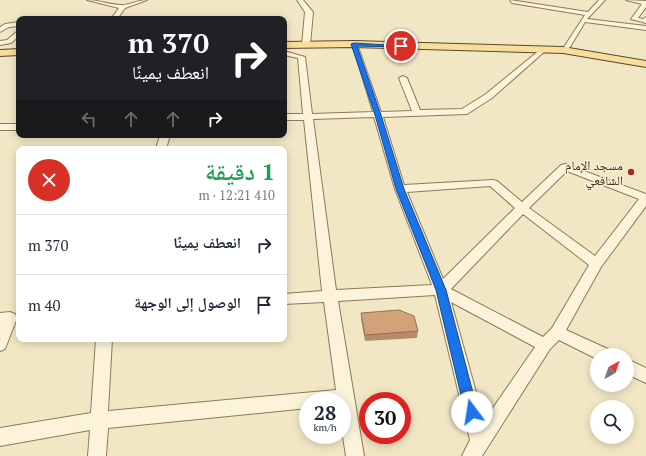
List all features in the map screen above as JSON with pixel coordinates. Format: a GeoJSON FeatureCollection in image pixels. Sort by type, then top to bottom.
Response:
{"type":"FeatureCollection","features":[{"type":"Feature","properties":{"kind":"main road"},"geometry":{"type":"LineString","coordinates":[[287,45],[354,44],[543,50],[565,48],[646,60]]}},
{"type":"Feature","properties":{"kind":"main road"},"geometry":{"type":"LineString","coordinates":[[565,48],[646,64]]}},
{"type":"Feature","properties":{"kind":"main road"},"geometry":{"type":"LineString","coordinates":[[0,53],[16,52]]}},
{"type":"Feature","properties":{"kind":"street"},"geometry":{"type":"LineString","coordinates":[[90,0],[123,7],[144,0]]}},
{"type":"Feature","properties":{"kind":"street"},"geometry":{"type":"LineString","coordinates":[[300,0],[309,12],[306,45]]}},
{"type":"Feature","properties":{"kind":"street"},"geometry":{"type":"LineString","coordinates":[[565,48],[583,20],[602,0]]}},
{"type":"Feature","properties":{"kind":"street"},"geometry":{"type":"LineString","coordinates":[[629,0],[646,3],[634,19],[645,21],[646,18]]}},
{"type":"Feature","properties":{"kind":"street"},"geometry":{"type":"LineString","coordinates":[[512,1],[590,14]]}},
{"type":"Feature","properties":{"kind":"street"},"geometry":{"type":"LineString","coordinates":[[116,16],[123,7]]}},
{"type":"Feature","properties":{"kind":"street"},"geometry":{"type":"LineString","coordinates":[[583,20],[646,28]]}},
{"type":"Feature","properties":{"kind":"street"},"geometry":{"type":"LineString","coordinates":[[0,30],[7,25],[16,24]]}},
{"type":"Feature","properties":{"kind":"street"},"geometry":{"type":"LineString","coordinates":[[0,43],[9,42],[16,35]]}},
{"type":"Feature","properties":{"kind":"street"},"geometry":{"type":"LineString","coordinates":[[354,44],[378,115],[400,189],[441,290],[480,442]]}},
{"type":"Feature","properties":{"kind":"street"},"geometry":{"type":"LineString","coordinates":[[287,118],[464,112],[489,96],[543,50]]}},
{"type":"Feature","properties":{"kind":"street"},"geometry":{"type":"LineString","coordinates":[[287,53],[298,55],[302,58],[330,296],[345,392]]}},
{"type":"Feature","properties":{"kind":"street"},"geometry":{"type":"LineString","coordinates":[[403,78],[417,113]]}},
{"type":"Feature","properties":{"kind":"street"},"geometry":{"type":"LineString","coordinates":[[0,127],[16,127]]}},
{"type":"Feature","properties":{"kind":"street"},"geometry":{"type":"LineString","coordinates":[[441,290],[565,166],[646,198],[596,264],[557,332],[546,345],[471,456]]}},
{"type":"Feature","properties":{"kind":"street"},"geometry":{"type":"LineString","coordinates":[[400,189],[493,183],[522,208],[596,264]]}},
{"type":"Feature","properties":{"kind":"street"},"geometry":{"type":"LineString","coordinates":[[287,300],[441,290],[546,345]]}},
{"type":"Feature","properties":{"kind":"street"},"geometry":{"type":"LineString","coordinates":[[0,345],[10,318]]}},
{"type":"Feature","properties":{"kind":"street"},"geometry":{"type":"LineString","coordinates":[[557,332],[590,348]]}},
{"type":"Feature","properties":{"kind":"street"},"geometry":{"type":"LineString","coordinates":[[98,456],[104,342]]}},
{"type":"Feature","properties":{"kind":"street"},"geometry":{"type":"LineString","coordinates":[[634,370],[646,376]]}},
{"type":"Feature","properties":{"kind":"street"},"geometry":{"type":"LineString","coordinates":[[0,437],[100,420],[299,401]]}},
{"type":"Feature","properties":{"kind":"street"},"geometry":{"type":"LineString","coordinates":[[351,430],[355,456]]}},
{"type":"Feature","properties":{"kind":"building"},"geometry":{"type":"Polygon","coordinates":[[[399,310],[414,316],[418,331],[365,335],[361,313],[399,310]]]}},
{"type":"Feature","properties":{"kind":"place","name":"مسجد الإمام الشافعي"},"geometry":{"type":"Point","coordinates":[631,172]}},
{"type":"Feature","properties":{"kind":"route"},"geometry":{"type":"LineString","coordinates":[[401,46],[354,44],[378,115],[400,189],[441,290],[472,412]]}}]}
